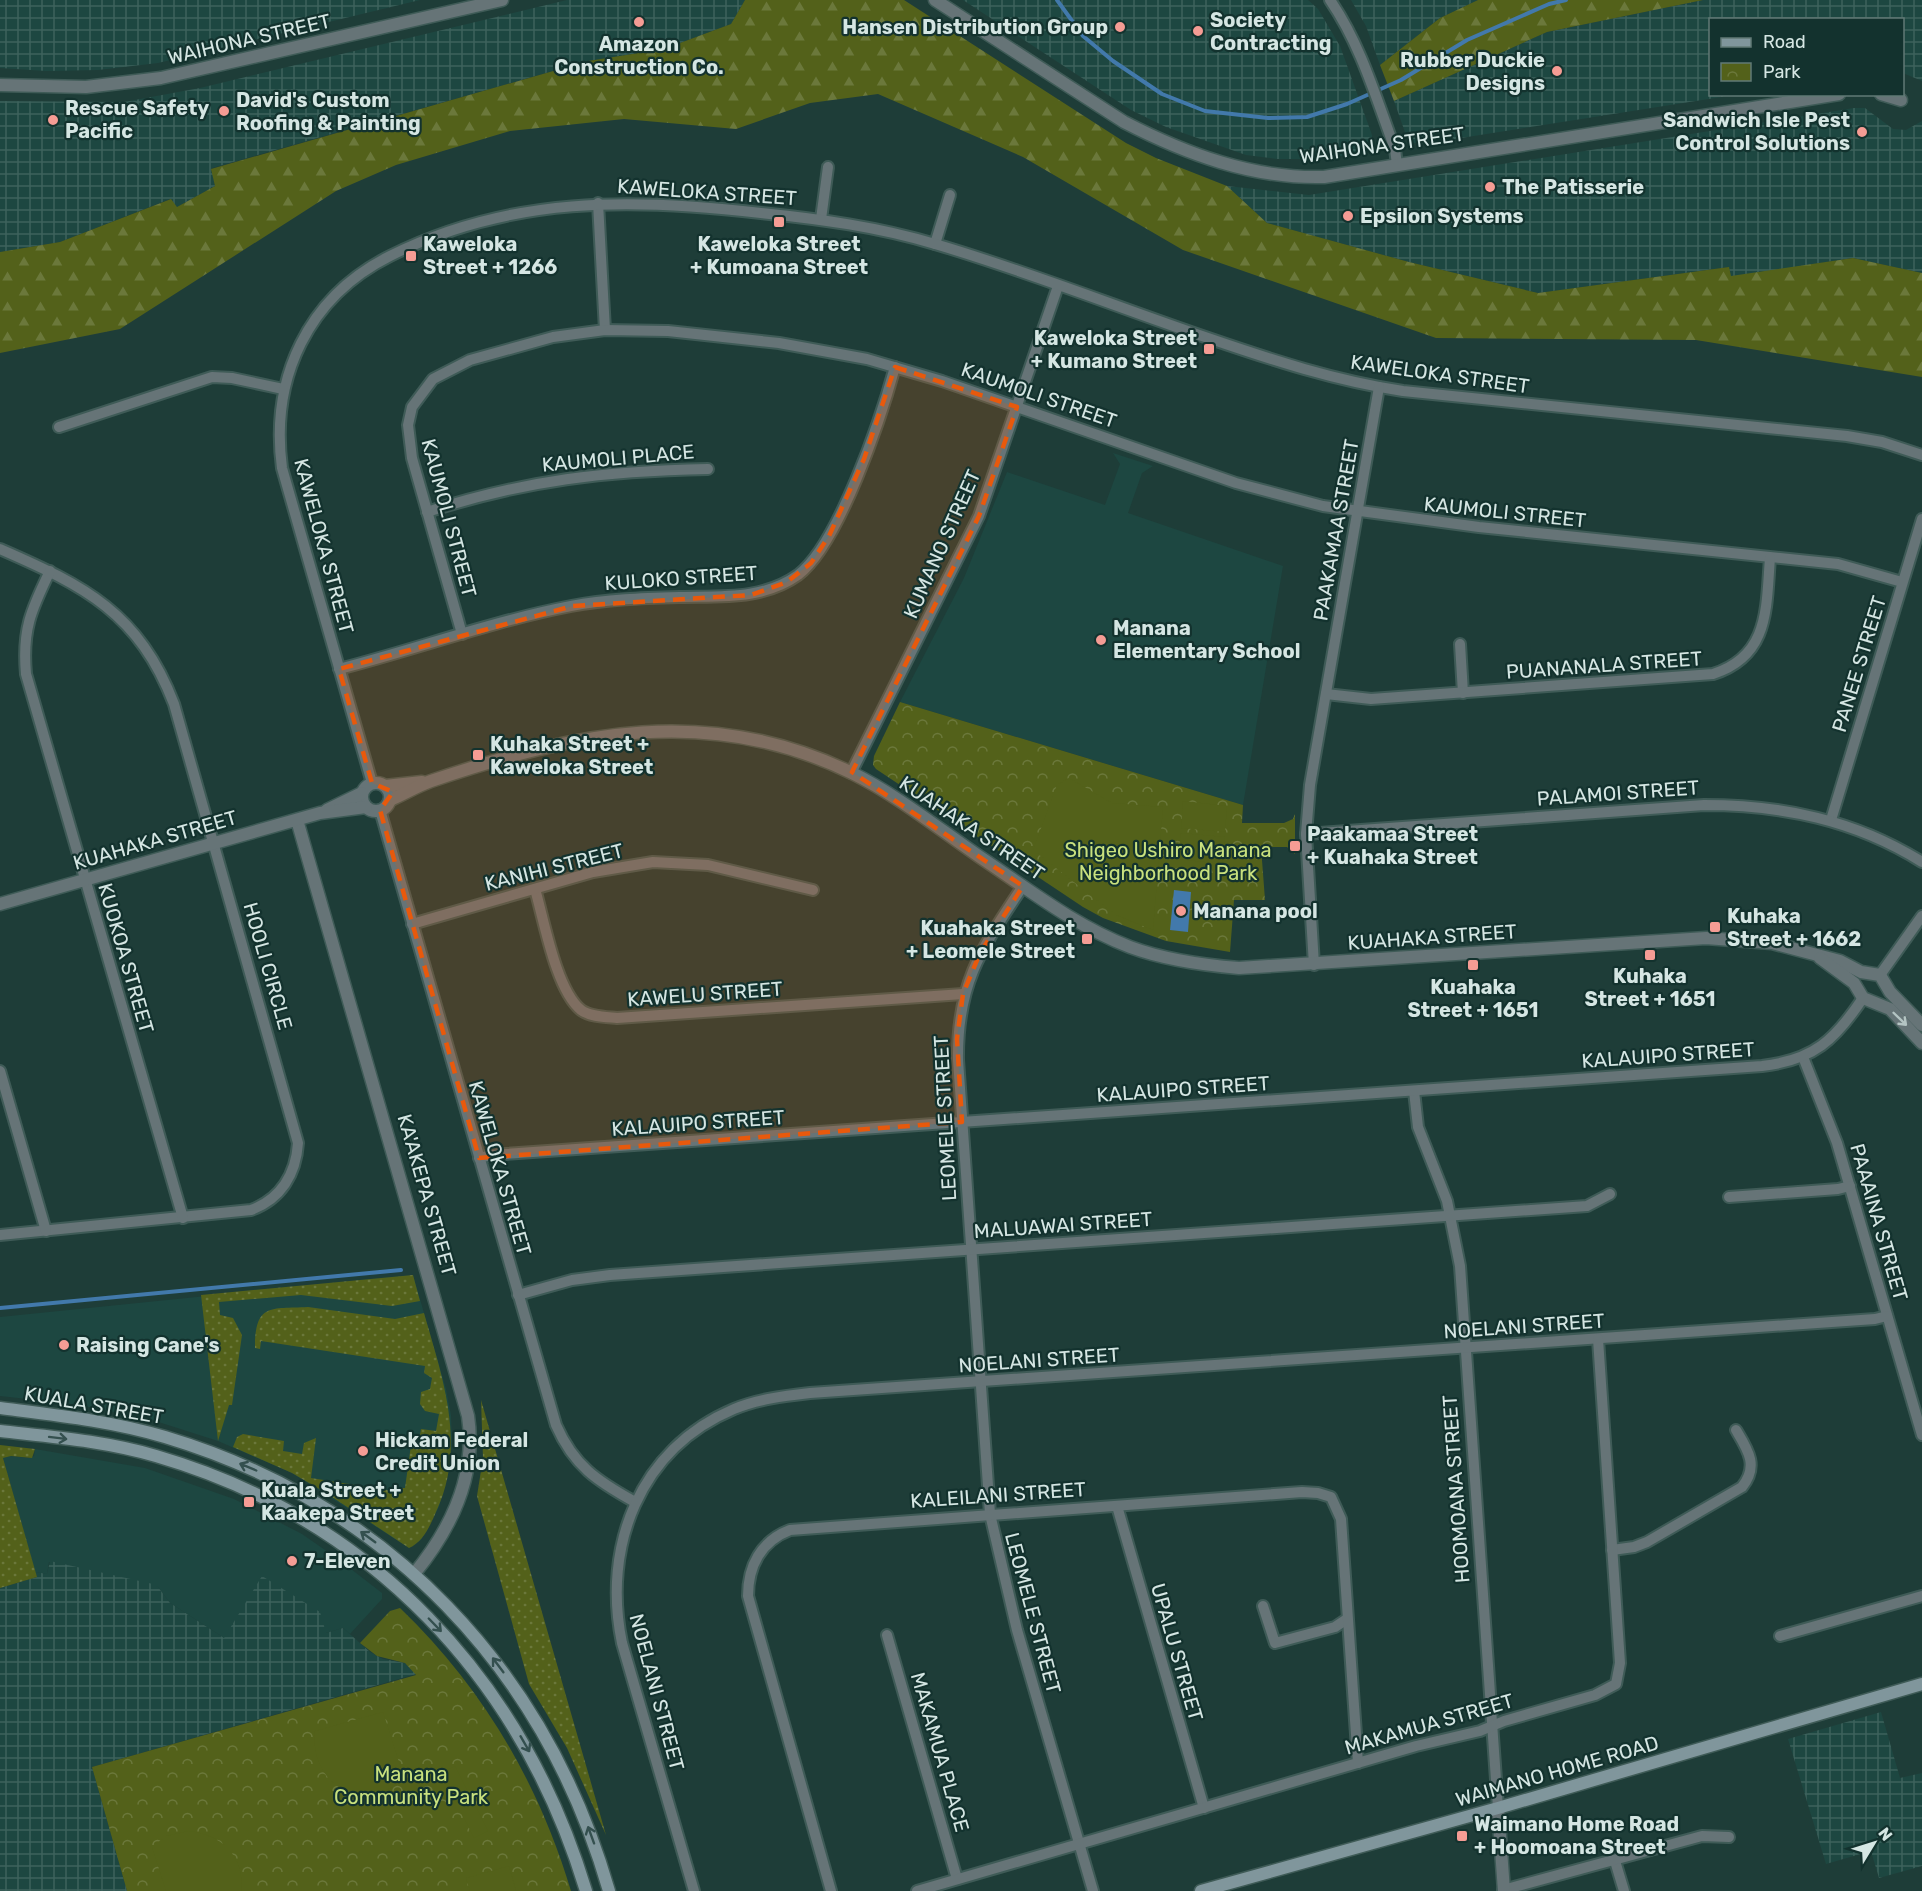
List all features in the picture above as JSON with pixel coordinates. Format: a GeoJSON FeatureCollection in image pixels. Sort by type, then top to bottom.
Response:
{"type":"FeatureCollection","features":[{"type":"Feature","properties":{"kind":"main road","name":"KUALA STREET"},"geometry":{"type":"LineString","coordinates":[[0,1408],[130,1428],[222,1457],[273,1479],[323,1506],[378,1544],[414,1574],[469,1629],[532,1713],[573,1791],[609,1891]]}},
{"type":"Feature","properties":{"kind":"main road"},"geometry":{"type":"LineString","coordinates":[[0,1431],[103,1443],[158,1456],[214,1476],[288,1512],[363,1560],[400,1591],[468,1661],[514,1725],[533,1758],[560,1815],[586,1891]]}},
{"type":"Feature","properties":{"kind":"main road"},"geometry":{"type":"LineString","coordinates":[[214,1476],[222,1457]]}},
{"type":"Feature","properties":{"kind":"main road"},"geometry":{"type":"LineString","coordinates":[[400,1591],[414,1574]]}},
{"type":"Feature","properties":{"kind":"main road","name":"WAIMANO HOME ROAD"},"geometry":{"type":"LineString","coordinates":[[1201,1891],[1498,1808],[1922,1684]]}},
{"type":"Feature","properties":{"kind":"street","name":"WAIHONA STREET"},"geometry":{"type":"LineString","coordinates":[[0,85],[86,87],[161,78],[502,0]]}},
{"type":"Feature","properties":{"kind":"street","name":"WAIHONA STREET"},"geometry":{"type":"LineString","coordinates":[[935,0],[1124,122],[1153,137],[1204,157],[1254,172],[1304,178],[1827,96]]}},
{"type":"Feature","properties":{"kind":"street"},"geometry":{"type":"LineString","coordinates":[[1330,0],[1350,32],[1383,119],[1397,165]]}},
{"type":"Feature","properties":{"kind":"street"},"geometry":{"type":"LineString","coordinates":[[1888,96],[1901,100]]}},
{"type":"Feature","properties":{"kind":"street","name":"KAWELOKA STREET"},"geometry":{"type":"LineString","coordinates":[[821,219],[828,167]]}},
{"type":"Feature","properties":{"kind":"street"},"geometry":{"type":"LineString","coordinates":[[935,244],[950,195]]}},
{"type":"Feature","properties":{"kind":"street"},"geometry":{"type":"LineString","coordinates":[[598,203],[605,330]]}},
{"type":"Feature","properties":{"kind":"street","name":"KAWELOKA STREET"},"geometry":{"type":"LineString","coordinates":[[372,783],[282,468],[279,422],[283,388],[301,343],[319,314],[350,282],[382,260],[417,244],[485,220],[556,207],[598,203],[688,205],[821,219],[935,244],[1279,362],[1379,387],[1832,435],[1882,442],[1922,455]]}},
{"type":"Feature","properties":{"kind":"street","name":"KUMANO STREET"},"geometry":{"type":"LineString","coordinates":[[851,773],[979,516],[1058,286]]}},
{"type":"Feature","properties":{"kind":"street","name":"KAUMOLI STREET"},"geometry":{"type":"LineString","coordinates":[[462,634],[411,458],[408,425],[417,396],[433,379],[470,360],[506,348],[553,337],[605,330],[668,331],[837,352],[895,367],[1017,407],[1236,483],[1280,496],[1357,512],[1838,564],[1902,582]]}},
{"type":"Feature","properties":{"kind":"street","name":"KULOKO STREET"},"geometry":{"type":"LineString","coordinates":[[339,669],[462,634],[573,606],[634,599],[751,595],[787,582],[811,563],[829,536],[864,459],[895,367]]}},
{"type":"Feature","properties":{"kind":"street"},"geometry":{"type":"LineString","coordinates":[[59,427],[212,377],[283,388]]}},
{"type":"Feature","properties":{"kind":"street","name":"PAAKAMAA STREET"},"geometry":{"type":"LineString","coordinates":[[1314,965],[1306,834],[1310,784],[1379,387]]}},
{"type":"Feature","properties":{"kind":"street","name":"KAUMOLI PLACE"},"geometry":{"type":"LineString","coordinates":[[428,512],[500,490],[564,478],[646,470],[708,469]]}},
{"type":"Feature","properties":{"kind":"street","name":"PANEE STREET"},"geometry":{"type":"LineString","coordinates":[[1831,820],[1922,519]]}},
{"type":"Feature","properties":{"kind":"street","name":"HOOLI CIRCLE"},"geometry":{"type":"LineString","coordinates":[[0,549],[85,589],[110,609],[136,635],[153,660],[174,704],[296,1130],[297,1155],[287,1182],[265,1204],[245,1212],[0,1235]]}},
{"type":"Feature","properties":{"kind":"street","name":"PUANANALA STREET"},"geometry":{"type":"LineString","coordinates":[[1326,694],[1371,699],[1701,677],[1724,671],[1749,653],[1761,631],[1770,558]]}},
{"type":"Feature","properties":{"kind":"street","name":"KUOKOA STREET"},"geometry":{"type":"LineString","coordinates":[[50,571],[26,629],[24,645],[26,674],[183,1218]]}},
{"type":"Feature","properties":{"kind":"street"},"geometry":{"type":"LineString","coordinates":[[1460,644],[1464,693]]}},
{"type":"Feature","properties":{"kind":"street","name":"KUAHAKA STREET"},"geometry":{"type":"LineString","coordinates":[[390,800],[429,782],[582,739],[653,730],[701,731],[758,740],[805,754],[851,773],[1023,886],[1102,934],[1161,956],[1239,968],[1725,937],[1772,942],[1840,961],[1861,972],[1878,977],[1922,1025]]}},
{"type":"Feature","properties":{"kind":"street","name":"KUAHAKA STREET"},"geometry":{"type":"LineString","coordinates":[[386,786],[429,782]]}},
{"type":"Feature","properties":{"kind":"street"},"geometry":{"type":"LineString","coordinates":[[372,783],[386,786],[390,800],[380,810],[366,807],[362,793],[372,783]]}},
{"type":"Feature","properties":{"kind":"street","name":"KUAHAKA STREET"},"geometry":{"type":"LineString","coordinates":[[0,904],[320,813],[362,793]]}},
{"type":"Feature","properties":{"kind":"street","name":"PALAMOI STREET"},"geometry":{"type":"LineString","coordinates":[[1306,834],[1704,805],[1776,809],[1831,820],[1887,842],[1922,862]]}},
{"type":"Feature","properties":{"kind":"street","name":"KUAHAKA STREET"},"geometry":{"type":"LineString","coordinates":[[320,813],[366,807]]}},
{"type":"Feature","properties":{"kind":"street","name":"KAWELOKA STREET"},"geometry":{"type":"LineString","coordinates":[[380,810],[550,1406],[562,1440],[571,1454],[591,1475],[635,1502]]}},
{"type":"Feature","properties":{"kind":"street","name":"KA'AKEPA STREET"},"geometry":{"type":"LineString","coordinates":[[297,820],[468,1416],[470,1449],[462,1489],[441,1537],[414,1574]]}},
{"type":"Feature","properties":{"kind":"street","name":"KANIHI STREET"},"geometry":{"type":"LineString","coordinates":[[412,924],[611,868],[675,862],[736,870],[813,890]]}},
{"type":"Feature","properties":{"kind":"street","name":"LEOMELE STREET"},"geometry":{"type":"LineString","coordinates":[[1023,886],[980,953],[963,994],[957,1038],[980,1382],[990,1514],[1017,1630],[1093,1891]]}},
{"type":"Feature","properties":{"kind":"street","name":"KAWELU STREET"},"geometry":{"type":"LineString","coordinates":[[534,889],[560,975],[569,994],[581,1010],[595,1016],[617,1018],[963,994]]}},
{"type":"Feature","properties":{"kind":"street"},"geometry":{"type":"LineString","coordinates":[[1878,977],[1922,916]]}},
{"type":"Feature","properties":{"kind":"street","name":"KUAHAKA STREET"},"geometry":{"type":"LineString","coordinates":[[1816,956],[1865,996],[1890,1009],[1922,1043]]}},
{"type":"Feature","properties":{"kind":"street"},"geometry":{"type":"LineString","coordinates":[[1878,977],[1883,995],[1865,996],[1860,978],[1878,977]]}},
{"type":"Feature","properties":{"kind":"street","name":"KALAUIPO STREET"},"geometry":{"type":"LineString","coordinates":[[479,1158],[491,1155],[1762,1066],[1803,1057],[1834,1036],[1865,996]]}},
{"type":"Feature","properties":{"kind":"street","name":"PAAAINA STREET"},"geometry":{"type":"LineString","coordinates":[[1803,1057],[1824,1104],[1850,1186],[1922,1435]]}},
{"type":"Feature","properties":{"kind":"street"},"geometry":{"type":"LineString","coordinates":[[0,1071],[46,1231]]}},
{"type":"Feature","properties":{"kind":"street","name":"HOOMOANA STREET"},"geometry":{"type":"LineString","coordinates":[[1414,1090],[1418,1127],[1438,1173],[1451,1216],[1460,1266],[1504,1891]]}},
{"type":"Feature","properties":{"kind":"street"},"geometry":{"type":"LineString","coordinates":[[1729,1197],[1838,1189],[1850,1186]]}},
{"type":"Feature","properties":{"kind":"street","name":"MALUAWAI STREET"},"geometry":{"type":"LineString","coordinates":[[518,1295],[572,1280],[610,1275],[1587,1206],[1610,1194]]}},
{"type":"Feature","properties":{"kind":"street","name":"NOELANI STREET"},"geometry":{"type":"LineString","coordinates":[[694,1891],[617,1621],[615,1576],[619,1554],[635,1502],[664,1461],[690,1436],[722,1415],[748,1404],[798,1395],[1875,1319],[1887,1316]]}},
{"type":"Feature","properties":{"kind":"street","name":"MAKAMUA STREET"},"geometry":{"type":"LineString","coordinates":[[917,1891],[1358,1762],[1492,1726],[1595,1695],[1616,1684],[1620,1663],[1598,1339]]}},
{"type":"Feature","properties":{"kind":"street"},"geometry":{"type":"LineString","coordinates":[[1612,1550],[1634,1547],[1647,1542],[1742,1487],[1750,1474],[1752,1464],[1750,1453],[1736,1430]]}},
{"type":"Feature","properties":{"kind":"street","name":"KALEILANI STREET"},"geometry":{"type":"LineString","coordinates":[[831,1891],[750,1610],[748,1582],[751,1568],[764,1547],[790,1530],[1318,1492],[1330,1497],[1341,1519],[1358,1762]]}},
{"type":"Feature","properties":{"kind":"street","name":"UPALU STREET"},"geometry":{"type":"LineString","coordinates":[[1117,1506],[1204,1808]]}},
{"type":"Feature","properties":{"kind":"street"},"geometry":{"type":"LineString","coordinates":[[1780,1636],[1922,1596]]}},
{"type":"Feature","properties":{"kind":"street"},"geometry":{"type":"LineString","coordinates":[[1263,1606],[1275,1643],[1335,1627],[1347,1619]]}},
{"type":"Feature","properties":{"kind":"street","name":"MAKAMUA PLACE"},"geometry":{"type":"LineString","coordinates":[[887,1635],[957,1879]]}},
{"type":"Feature","properties":{"kind":"street"},"geometry":{"type":"LineString","coordinates":[[1504,1891],[1702,1836],[1729,1837]]}},
{"type":"Feature","properties":{"kind":"street"},"geometry":{"type":"LineString","coordinates":[[1616,1861],[1624,1891]]}},
{"type":"Feature","properties":{"kind":"highlighted area"},"geometry":{"type":"Polygon","coordinates":[[[895,367],[1017,407],[979,516],[852,772],[1023,886],[980,953],[963,994],[957,1039],[962,1122],[479,1158],[380,810],[393,792],[372,783],[339,669],[573,606],[751,595],[787,582],[811,563],[829,536],[864,459],[895,367]]]}},
{"type":"Feature","properties":{"kind":"shaded area"},"geometry":{"type":"Polygon","coordinates":[[[0,0],[420,0],[158,63],[98,70],[46,71],[0,68],[0,0]]]}},
{"type":"Feature","properties":{"kind":"shaded area"},"geometry":{"type":"Polygon","coordinates":[[[567,0],[745,0],[731,24],[664,49],[588,61],[212,168],[215,186],[177,207],[170,199],[60,242],[0,252],[0,101],[124,102],[200,88],[567,0]]]}},
{"type":"Feature","properties":{"kind":"shaded area"},"geometry":{"type":"Polygon","coordinates":[[[963,0],[1308,0],[1318,9],[1340,46],[1372,135],[1372,143],[1363,153],[1318,159],[1277,159],[1246,155],[1166,127],[1131,110],[963,0]]]}},
{"type":"Feature","properties":{"kind":"shaded area"},"geometry":{"type":"Polygon","coordinates":[[[1351,0],[1478,0],[1440,18],[1380,65],[1366,26],[1351,0]]]}},
{"type":"Feature","properties":{"kind":"shaded area"},"geometry":{"type":"Polygon","coordinates":[[[1703,0],[1922,0],[1922,81],[1904,73],[1904,18],[1709,18],[1709,96],[1728,96],[1423,144],[1414,143],[1406,135],[1394,101],[1547,32],[1703,0]]]}},
{"type":"Feature","properties":{"kind":"shaded area"},"geometry":{"type":"Polygon","coordinates":[[[1865,108],[1893,129],[1906,130],[1922,121],[1922,273],[1853,258],[1730,277],[1729,267],[1538,293],[1409,262],[1267,223],[1227,186],[1309,195],[1865,108]]]}},
{"type":"Feature","properties":{"kind":"shaded area","name":"Manana Elementary School"},"geometry":{"type":"Polygon","coordinates":[[[1113,453],[1153,466],[1142,473],[1128,513],[1283,566],[1243,805],[900,702],[964,578],[1007,472],[1105,505],[1120,464],[1113,453]]]}},
{"type":"Feature","properties":{"kind":"shaded area"},"geometry":{"type":"Polygon","coordinates":[[[413,1275],[446,1389],[451,1415],[452,1440],[450,1467],[439,1507],[421,1540],[409,1548],[292,1473],[218,1441],[146,1418],[73,1404],[0,1396],[0,1317],[413,1275]]]}},
{"type":"Feature","properties":{"kind":"shaded area"},"geometry":{"type":"Polygon","coordinates":[[[35,1449],[145,1468],[234,1499],[302,1534],[382,1593],[382,1599],[350,1634],[343,1628],[326,1633],[224,1638],[170,1603],[158,1587],[49,1562],[47,1574],[35,1572],[3,1458],[10,1456],[30,1458],[34,1456],[35,1449]]]}},
{"type":"Feature","properties":{"kind":"shaded area"},"geometry":{"type":"Polygon","coordinates":[[[50,1561],[153,1584],[170,1603],[224,1638],[262,1576],[320,1612],[326,1633],[343,1628],[370,1652],[383,1659],[405,1663],[416,1674],[92,1767],[127,1891],[0,1891],[0,1588],[37,1577],[35,1572],[47,1574],[50,1561]]]}},
{"type":"Feature","properties":{"kind":"shaded area"},"geometry":{"type":"Polygon","coordinates":[[[1881,1712],[1900,1778],[1922,1773],[1922,1866],[1879,1878],[1871,1851],[1826,1864],[1788,1739],[1881,1712]]]}},
{"type":"Feature","properties":{"kind":"green space"},"geometry":{"type":"Polygon","coordinates":[[[745,0],[904,0],[1126,143],[1156,158],[1227,186],[1267,223],[1409,262],[1538,293],[1729,267],[1731,276],[1853,258],[1922,273],[1922,377],[1696,340],[1436,338],[1183,250],[1023,157],[878,94],[810,103],[736,129],[624,119],[510,131],[396,165],[336,191],[120,329],[0,353],[0,252],[60,242],[171,199],[177,207],[215,186],[211,169],[588,61],[664,49],[731,24],[745,0]]]}},
{"type":"Feature","properties":{"kind":"green space"},"geometry":{"type":"Polygon","coordinates":[[[1478,0],[1703,0],[1547,32],[1394,101],[1380,65],[1440,18],[1478,0]]]}},
{"type":"Feature","properties":{"kind":"green space","name":"Shigeo Ushiro Manana Neighborhood Park"},"geometry":{"type":"Polygon","coordinates":[[[900,702],[1243,805],[1242,823],[1284,823],[1293,819],[1295,814],[1295,854],[1287,847],[1261,847],[1265,900],[1234,900],[1230,952],[1166,941],[1103,918],[876,769],[873,765],[874,756],[900,702]]]}},
{"type":"Feature","properties":{"kind":"green space"},"geometry":{"type":"Polygon","coordinates":[[[1069,778],[1112,803],[1163,807],[1153,930],[1116,915],[1033,850],[1057,785],[1069,778]]]}},
{"type":"Feature","properties":{"kind":"green space"},"geometry":{"type":"Polygon","coordinates":[[[1183,801],[1227,806],[1225,832],[1181,828],[1183,801]]]}},
{"type":"Feature","properties":{"kind":"green space"},"geometry":{"type":"Polygon","coordinates":[[[1181,833],[1225,837],[1222,864],[1178,859],[1181,833]]]}},
{"type":"Feature","properties":{"kind":"green space"},"geometry":{"type":"Polygon","coordinates":[[[413,1275],[420,1301],[392,1306],[301,1295],[219,1302],[220,1315],[233,1318],[242,1335],[232,1405],[229,1405],[218,1441],[201,1295],[413,1275]]]}},
{"type":"Feature","properties":{"kind":"green space"},"geometry":{"type":"Polygon","coordinates":[[[308,1307],[395,1319],[424,1313],[449,1412],[450,1462],[445,1487],[431,1523],[422,1538],[409,1548],[292,1473],[233,1447],[237,1437],[243,1434],[284,1441],[283,1451],[302,1454],[304,1443],[316,1438],[311,1478],[400,1492],[401,1488],[405,1488],[411,1445],[418,1446],[421,1429],[436,1431],[439,1414],[425,1411],[420,1404],[421,1392],[430,1389],[432,1378],[424,1373],[425,1366],[261,1341],[260,1349],[255,1348],[258,1323],[267,1311],[308,1307]]]}},
{"type":"Feature","properties":{"kind":"green space"},"geometry":{"type":"Polygon","coordinates":[[[481,1400],[606,1835],[567,1748],[529,1684],[477,1496],[483,1458],[481,1400]]]}},
{"type":"Feature","properties":{"kind":"green space"},"geometry":{"type":"Polygon","coordinates":[[[0,1445],[35,1449],[32,1458],[11,1456],[3,1458],[37,1577],[0,1588],[0,1445]]]}},
{"type":"Feature","properties":{"kind":"green space","name":"Manana Community Park"},"geometry":{"type":"Polygon","coordinates":[[[400,1608],[457,1670],[504,1738],[542,1811],[571,1891],[127,1891],[92,1767],[416,1675],[405,1663],[377,1656],[360,1643],[390,1611],[400,1608]]]}},
{"type":"Feature","properties":{"kind":"green space"},"geometry":{"type":"Polygon","coordinates":[[[383,1712],[404,1778],[388,1789],[372,1795],[356,1794],[342,1789],[330,1779],[321,1766],[315,1750],[315,1731],[383,1712]]]}},
{"type":"Feature","properties":{"kind":"green space"},"geometry":{"type":"Polygon","coordinates":[[[455,1766],[469,1794],[455,1801],[441,1773],[455,1766]]]}},
{"type":"Feature","properties":{"kind":"green space"},"geometry":{"type":"Polygon","coordinates":[[[474,1803],[488,1831],[474,1838],[460,1810],[474,1803]]]}},
{"type":"Feature","properties":{"kind":"green space"},"geometry":{"type":"Polygon","coordinates":[[[188,1831],[211,1837],[228,1849],[235,1857],[239,1867],[241,1891],[166,1891],[152,1847],[166,1836],[188,1831]]]}},
{"type":"Feature","properties":{"kind":"green space"},"geometry":{"type":"Polygon","coordinates":[[[509,1866],[516,1891],[470,1891],[466,1878],[509,1866]]]}},
{"type":"Feature","properties":{"kind":"water","name":"Manana pool"},"geometry":{"type":"Polygon","coordinates":[[[1174,890],[1191,892],[1188,932],[1170,930],[1174,890]]]}},
{"type":"Feature","properties":{"kind":"waterway"},"geometry":{"type":"LineString","coordinates":[[1057,0],[1083,36],[1113,61],[1162,94],[1205,111],[1268,118],[1307,117],[1347,104],[1401,80],[1467,40],[1549,4],[1566,0]]}},
{"type":"Feature","properties":{"kind":"waterway"},"geometry":{"type":"LineString","coordinates":[[0,1308],[401,1270]]}},
{"type":"Feature","properties":{"kind":"place","name":"Amazon Construction Co."},"geometry":{"type":"Point","coordinates":[639,22]}},
{"type":"Feature","properties":{"kind":"place","name":"Hansen Distribution Group"},"geometry":{"type":"Point","coordinates":[1120,27]}},
{"type":"Feature","properties":{"kind":"place","name":"Society Contracting"},"geometry":{"type":"Point","coordinates":[1198,31]}},
{"type":"Feature","properties":{"kind":"place","name":"Rubber Duckie Designs"},"geometry":{"type":"Point","coordinates":[1557,71]}},
{"type":"Feature","properties":{"kind":"place","name":"David's Custom Roofing & Painting"},"geometry":{"type":"Point","coordinates":[224,111]}},
{"type":"Feature","properties":{"kind":"place","name":"Rescue Safety Pacific"},"geometry":{"type":"Point","coordinates":[53,120]}},
{"type":"Feature","properties":{"kind":"place","name":"Sandwich Isle Pest Control Solutions"},"geometry":{"type":"Point","coordinates":[1862,132]}},
{"type":"Feature","properties":{"kind":"place","name":"The Patisserie"},"geometry":{"type":"Point","coordinates":[1490,187]}},
{"type":"Feature","properties":{"kind":"place","name":"Epsilon Systems"},"geometry":{"type":"Point","coordinates":[1348,216]}},
{"type":"Feature","properties":{"kind":"place","name":"Kaweloka Street + Kumoana Street"},"geometry":{"type":"Point","coordinates":[779,222]}},
{"type":"Feature","properties":{"kind":"place","name":"Kaweloka Street + 1266"},"geometry":{"type":"Point","coordinates":[411,256]}},
{"type":"Feature","properties":{"kind":"place","name":"Kaweloka Street + Kumano Street"},"geometry":{"type":"Point","coordinates":[1209,349]}},
{"type":"Feature","properties":{"kind":"place","name":"Manana Elementary School"},"geometry":{"type":"Point","coordinates":[1101,640]}},
{"type":"Feature","properties":{"kind":"place","name":"Kuhaka Street + Kaweloka Street"},"geometry":{"type":"Point","coordinates":[478,755]}},
{"type":"Feature","properties":{"kind":"place","name":"Paakamaa Street + Kuahaka Street"},"geometry":{"type":"Point","coordinates":[1295,846]}},
{"type":"Feature","properties":{"kind":"place","name":"Manana pool"},"geometry":{"type":"Point","coordinates":[1181,911]}},
{"type":"Feature","properties":{"kind":"place","name":"Kuhaka Street + 1662"},"geometry":{"type":"Point","coordinates":[1715,927]}},
{"type":"Feature","properties":{"kind":"place","name":"Kuahaka Street + Leomele Street"},"geometry":{"type":"Point","coordinates":[1087,939]}},
{"type":"Feature","properties":{"kind":"place","name":"Kuhaka Street + 1651"},"geometry":{"type":"Point","coordinates":[1650,955]}},
{"type":"Feature","properties":{"kind":"place","name":"Kuahaka Street + 1651"},"geometry":{"type":"Point","coordinates":[1473,965]}},
{"type":"Feature","properties":{"kind":"place","name":"Raising Cane's"},"geometry":{"type":"Point","coordinates":[64,1345]}},
{"type":"Feature","properties":{"kind":"place","name":"Hickam Federal Credit Union"},"geometry":{"type":"Point","coordinates":[363,1451]}},
{"type":"Feature","properties":{"kind":"place","name":"Kuala Street + Kaakepa Street"},"geometry":{"type":"Point","coordinates":[249,1502]}},
{"type":"Feature","properties":{"kind":"place","name":"7-Eleven"},"geometry":{"type":"Point","coordinates":[292,1561]}},
{"type":"Feature","properties":{"kind":"place","name":"Waimano Home Road + Hoomoana Street"},"geometry":{"type":"Point","coordinates":[1462,1836]}}]}
